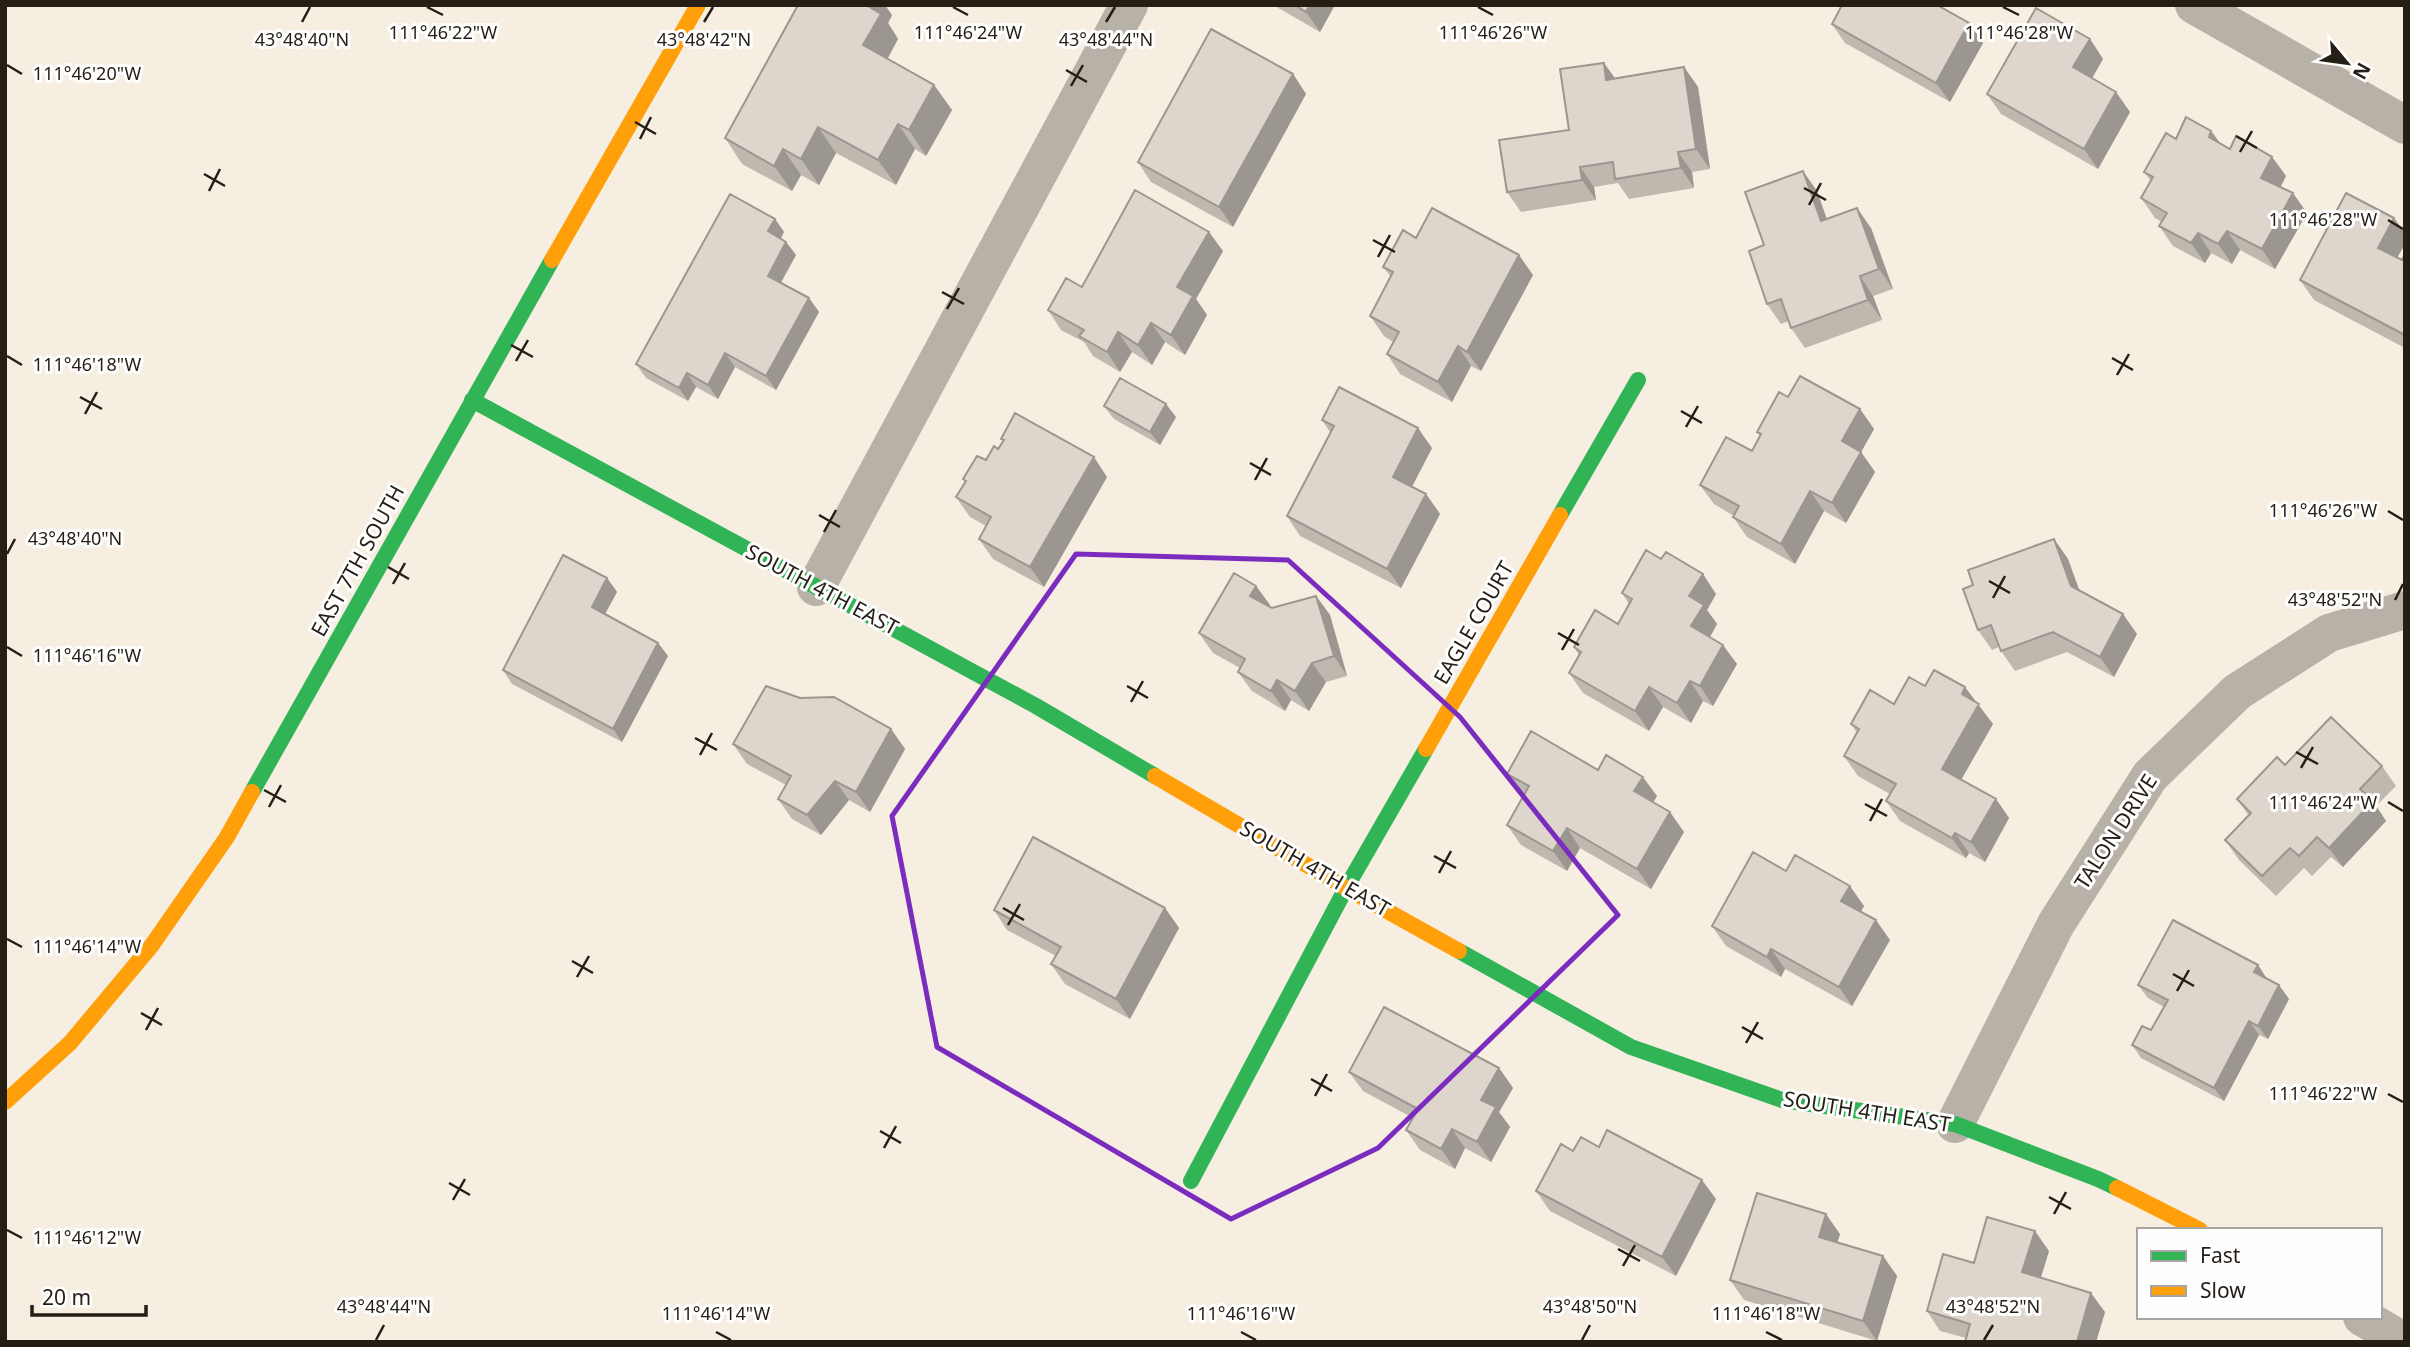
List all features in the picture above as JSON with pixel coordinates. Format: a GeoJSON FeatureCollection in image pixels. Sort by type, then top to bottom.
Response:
{"type":"FeatureCollection","features":[{"type":"Feature","properties":{"kind":"street","name":"EAST 7TH SOUTH"},"geometry":{"type":"LineString","coordinates":[[5,1102],[78,1033],[152,945],[227,837],[698,5]]}},
{"type":"Feature","properties":{"kind":"street"},"geometry":{"type":"LineString","coordinates":[[816,587],[1129,5]]}},
{"type":"Feature","properties":{"kind":"street"},"geometry":{"type":"LineString","coordinates":[[2194,5],[2405,125]]}},
{"type":"Feature","properties":{"kind":"street","name":"EAGLE COURT"},"geometry":{"type":"LineString","coordinates":[[1191,1181],[1346,888],[1638,380]]}},
{"type":"Feature","properties":{"kind":"street","name":"SOUTH 4TH EAST"},"geometry":{"type":"LineString","coordinates":[[472,400],[1035,706],[1346,888],[1631,1048],[1782,1100],[1955,1124],[2098,1179],[2196,1228]]}},
{"type":"Feature","properties":{"kind":"street","name":"TALON DRIVE"},"geometry":{"type":"LineString","coordinates":[[1955,1124],[2056,925],[2150,776],[2237,692],[2329,633],[2405,610]]}},
{"type":"Feature","properties":{"kind":"street"},"geometry":{"type":"LineString","coordinates":[[2365,1319],[2405,1342]]}},
{"type":"Feature","properties":{"kind":"highlighted area"},"geometry":{"type":"Polygon","coordinates":[[[1076,554],[1288,560],[1460,717],[1618,915],[1378,1148],[1231,1219],[937,1047],[892,816],[1076,554]]]}},
{"type":"Feature","properties":{"kind":"building"},"geometry":{"type":"Polygon","coordinates":[[[798,5],[866,5],[881,14],[863,45],[934,85],[909,130],[898,124],[878,160],[818,127],[801,159],[783,149],[774,166],[725,138],[798,5]]]}},
{"type":"Feature","properties":{"kind":"building"},"geometry":{"type":"Polygon","coordinates":[[[1295,5],[1310,5],[1306,12],[1295,5]]]}},
{"type":"Feature","properties":{"kind":"building"},"geometry":{"type":"Polygon","coordinates":[[[1842,5],[1937,5],[1969,23],[1936,83],[1832,24],[1842,5]]]}},
{"type":"Feature","properties":{"kind":"building"},"geometry":{"type":"Polygon","coordinates":[[[2036,8],[2090,39],[2073,67],[2116,92],[2084,149],[1987,94],[2036,8]]]}},
{"type":"Feature","properties":{"kind":"building"},"geometry":{"type":"Polygon","coordinates":[[[1211,29],[1293,74],[1219,207],[1138,162],[1211,29]]]}},
{"type":"Feature","properties":{"kind":"building"},"geometry":{"type":"Polygon","coordinates":[[[1604,63],[1606,80],[1684,67],[1696,149],[1678,152],[1681,168],[1615,179],[1613,162],[1580,167],[1582,180],[1507,192],[1499,140],[1569,130],[1560,69],[1604,63]]]}},
{"type":"Feature","properties":{"kind":"building"},"geometry":{"type":"Polygon","coordinates":[[[2186,117],[2211,131],[2209,137],[2230,149],[2236,136],[2272,157],[2261,178],[2293,193],[2262,249],[2227,231],[2218,244],[2198,233],[2191,243],[2159,226],[2167,213],[2141,198],[2153,177],[2144,172],[2166,133],[2176,139],[2186,117]]]}},
{"type":"Feature","properties":{"kind":"building"},"geometry":{"type":"Polygon","coordinates":[[[1803,171],[1821,221],[1857,208],[1879,269],[1860,276],[1868,300],[1791,328],[1781,299],[1767,304],[1749,251],[1764,245],[1745,192],[1803,171]]]}},
{"type":"Feature","properties":{"kind":"building"},"geometry":{"type":"Polygon","coordinates":[[[1135,190],[1209,232],[1177,287],[1193,296],[1171,335],[1151,323],[1138,345],[1118,332],[1107,352],[1079,336],[1084,330],[1048,310],[1066,278],[1082,287],[1135,190]]]}},
{"type":"Feature","properties":{"kind":"building"},"geometry":{"type":"Polygon","coordinates":[[[2346,193],[2394,218],[2378,248],[2402,260],[2405,254],[2405,335],[2300,280],[2346,193]]]}},
{"type":"Feature","properties":{"kind":"building"},"geometry":{"type":"Polygon","coordinates":[[[730,194],[775,219],[768,231],[786,242],[768,276],[809,298],[766,376],[725,353],[708,385],[687,373],[679,388],[636,364],[730,194]]]}},
{"type":"Feature","properties":{"kind":"building"},"geometry":{"type":"Polygon","coordinates":[[[1432,208],[1519,255],[1467,352],[1458,346],[1438,382],[1387,354],[1399,332],[1370,316],[1393,272],[1383,267],[1403,230],[1416,238],[1432,208]]]}},
{"type":"Feature","properties":{"kind":"building"},"geometry":{"type":"Polygon","coordinates":[[[1800,376],[1860,409],[1842,441],[1861,452],[1832,503],[1810,491],[1781,544],[1733,517],[1739,506],[1700,485],[1726,437],[1752,451],[1761,434],[1757,432],[1779,392],[1788,397],[1800,376]]]}},
{"type":"Feature","properties":{"kind":"building"},"geometry":{"type":"Polygon","coordinates":[[[1120,378],[1166,404],[1150,432],[1104,406],[1120,378]]]}},
{"type":"Feature","properties":{"kind":"building"},"geometry":{"type":"Polygon","coordinates":[[[1339,387],[1418,428],[1393,477],[1426,494],[1387,569],[1287,516],[1334,426],[1322,420],[1339,387]]]}},
{"type":"Feature","properties":{"kind":"building"},"geometry":{"type":"Polygon","coordinates":[[[1015,413],[1094,457],[1030,567],[979,539],[991,517],[956,497],[977,456],[986,460],[994,446],[998,449],[1015,413]]]}},
{"type":"Feature","properties":{"kind":"building"},"geometry":{"type":"Polygon","coordinates":[[[2054,539],[2071,586],[2123,614],[2100,657],[2053,632],[2001,651],[1991,625],[1978,630],[1963,589],[1973,585],[1968,570],[2054,539]]]}},
{"type":"Feature","properties":{"kind":"building"},"geometry":{"type":"Polygon","coordinates":[[[1646,550],[1661,559],[1666,552],[1703,574],[1689,596],[1704,605],[1691,626],[1723,645],[1700,686],[1690,681],[1677,703],[1649,687],[1635,711],[1569,673],[1581,652],[1574,647],[1595,610],[1618,624],[1632,599],[1622,593],[1646,550]]]}},
{"type":"Feature","properties":{"kind":"building"},"geometry":{"type":"Polygon","coordinates":[[[563,555],[607,578],[592,607],[658,643],[613,729],[503,670],[563,555]]]}},
{"type":"Feature","properties":{"kind":"building"},"geometry":{"type":"Polygon","coordinates":[[[1234,573],[1256,586],[1250,596],[1272,608],[1316,596],[1334,656],[1312,663],[1295,691],[1277,680],[1271,691],[1238,672],[1245,659],[1199,633],[1234,573]]]}},
{"type":"Feature","properties":{"kind":"building"},"geometry":{"type":"Polygon","coordinates":[[[1934,670],[1965,687],[1962,694],[1979,704],[1942,769],[1996,799],[1971,842],[1955,833],[1952,838],[1886,801],[1896,784],[1844,756],[1859,729],[1851,724],[1870,690],[1894,704],[1909,677],[1925,686],[1934,670]]]}},
{"type":"Feature","properties":{"kind":"building"},"geometry":{"type":"Polygon","coordinates":[[[766,686],[800,698],[834,697],[891,729],[856,792],[835,781],[807,815],[778,799],[791,776],[733,744],[766,686]]]}},
{"type":"Feature","properties":{"kind":"building"},"geometry":{"type":"Polygon","coordinates":[[[2331,717],[2382,766],[2360,789],[2373,801],[2329,848],[2317,837],[2299,856],[2290,848],[2262,876],[2225,840],[2251,813],[2237,799],[2277,757],[2285,765],[2331,717]]]}},
{"type":"Feature","properties":{"kind":"building"},"geometry":{"type":"Polygon","coordinates":[[[1531,731],[1598,770],[1606,755],[1643,777],[1634,791],[1670,812],[1637,869],[1567,828],[1553,851],[1507,825],[1529,786],[1507,774],[1531,731]]]}},
{"type":"Feature","properties":{"kind":"building"},"geometry":{"type":"Polygon","coordinates":[[[1033,837],[1165,908],[1116,999],[1051,964],[1061,947],[994,910],[1033,837]]]}},
{"type":"Feature","properties":{"kind":"building"},"geometry":{"type":"Polygon","coordinates":[[[1753,852],[1786,871],[1795,855],[1850,886],[1841,901],[1876,920],[1839,987],[1771,949],[1767,957],[1712,926],[1753,852]]]}},
{"type":"Feature","properties":{"kind":"building"},"geometry":{"type":"Polygon","coordinates":[[[2173,920],[2258,965],[2254,972],[2279,985],[2258,1026],[2249,1021],[2214,1088],[2132,1045],[2142,1026],[2151,1030],[2168,1000],[2138,985],[2173,920]]]}},
{"type":"Feature","properties":{"kind":"building"},"geometry":{"type":"Polygon","coordinates":[[[1384,1007],[1499,1068],[1481,1100],[1496,1107],[1477,1142],[1452,1129],[1441,1149],[1406,1130],[1418,1109],[1349,1072],[1384,1007]]]}},
{"type":"Feature","properties":{"kind":"building"},"geometry":{"type":"Polygon","coordinates":[[[1607,1130],[1702,1180],[1662,1257],[1536,1191],[1561,1144],[1573,1151],[1581,1137],[1599,1147],[1607,1130]]]}},
{"type":"Feature","properties":{"kind":"building"},"geometry":{"type":"Polygon","coordinates":[[[1757,1193],[1826,1214],[1819,1237],[1883,1256],[1863,1321],[1730,1280],[1757,1193]]]}},
{"type":"Feature","properties":{"kind":"building"},"geometry":{"type":"Polygon","coordinates":[[[1987,1217],[2035,1231],[2022,1272],[2091,1293],[2077,1342],[1965,1342],[1970,1324],[1927,1311],[1943,1254],[1974,1263],[1987,1217]]]}},
{"type":"Feature","properties":{"kind":"traffic: fast"},"geometry":{"type":"LineString","coordinates":[[252,792],[552,260]]}},
{"type":"Feature","properties":{"kind":"traffic: fast"},"geometry":{"type":"LineString","coordinates":[[1560,515],[1638,380]]}},
{"type":"Feature","properties":{"kind":"traffic: fast"},"geometry":{"type":"LineString","coordinates":[[472,400],[1036,706],[1155,776]]}},
{"type":"Feature","properties":{"kind":"traffic: fast"},"geometry":{"type":"LineString","coordinates":[[1191,1181],[1346,888],[1426,749]]}},
{"type":"Feature","properties":{"kind":"traffic: fast"},"geometry":{"type":"LineString","coordinates":[[1459,951],[1631,1047],[1782,1100],[1955,1124],[2117,1188]]}},
{"type":"Feature","properties":{"kind":"traffic: slow"},"geometry":{"type":"LineString","coordinates":[[552,260],[698,5]]}},
{"type":"Feature","properties":{"kind":"traffic: slow"},"geometry":{"type":"LineString","coordinates":[[1426,749],[1560,515]]}},
{"type":"Feature","properties":{"kind":"traffic: slow"},"geometry":{"type":"LineString","coordinates":[[1155,776],[1459,951]]}},
{"type":"Feature","properties":{"kind":"traffic: slow"},"geometry":{"type":"LineString","coordinates":[[5,1102],[70,1043],[152,945],[227,837],[252,792]]}},
{"type":"Feature","properties":{"kind":"traffic: slow"},"geometry":{"type":"LineString","coordinates":[[2117,1188],[2196,1228]]}}]}
